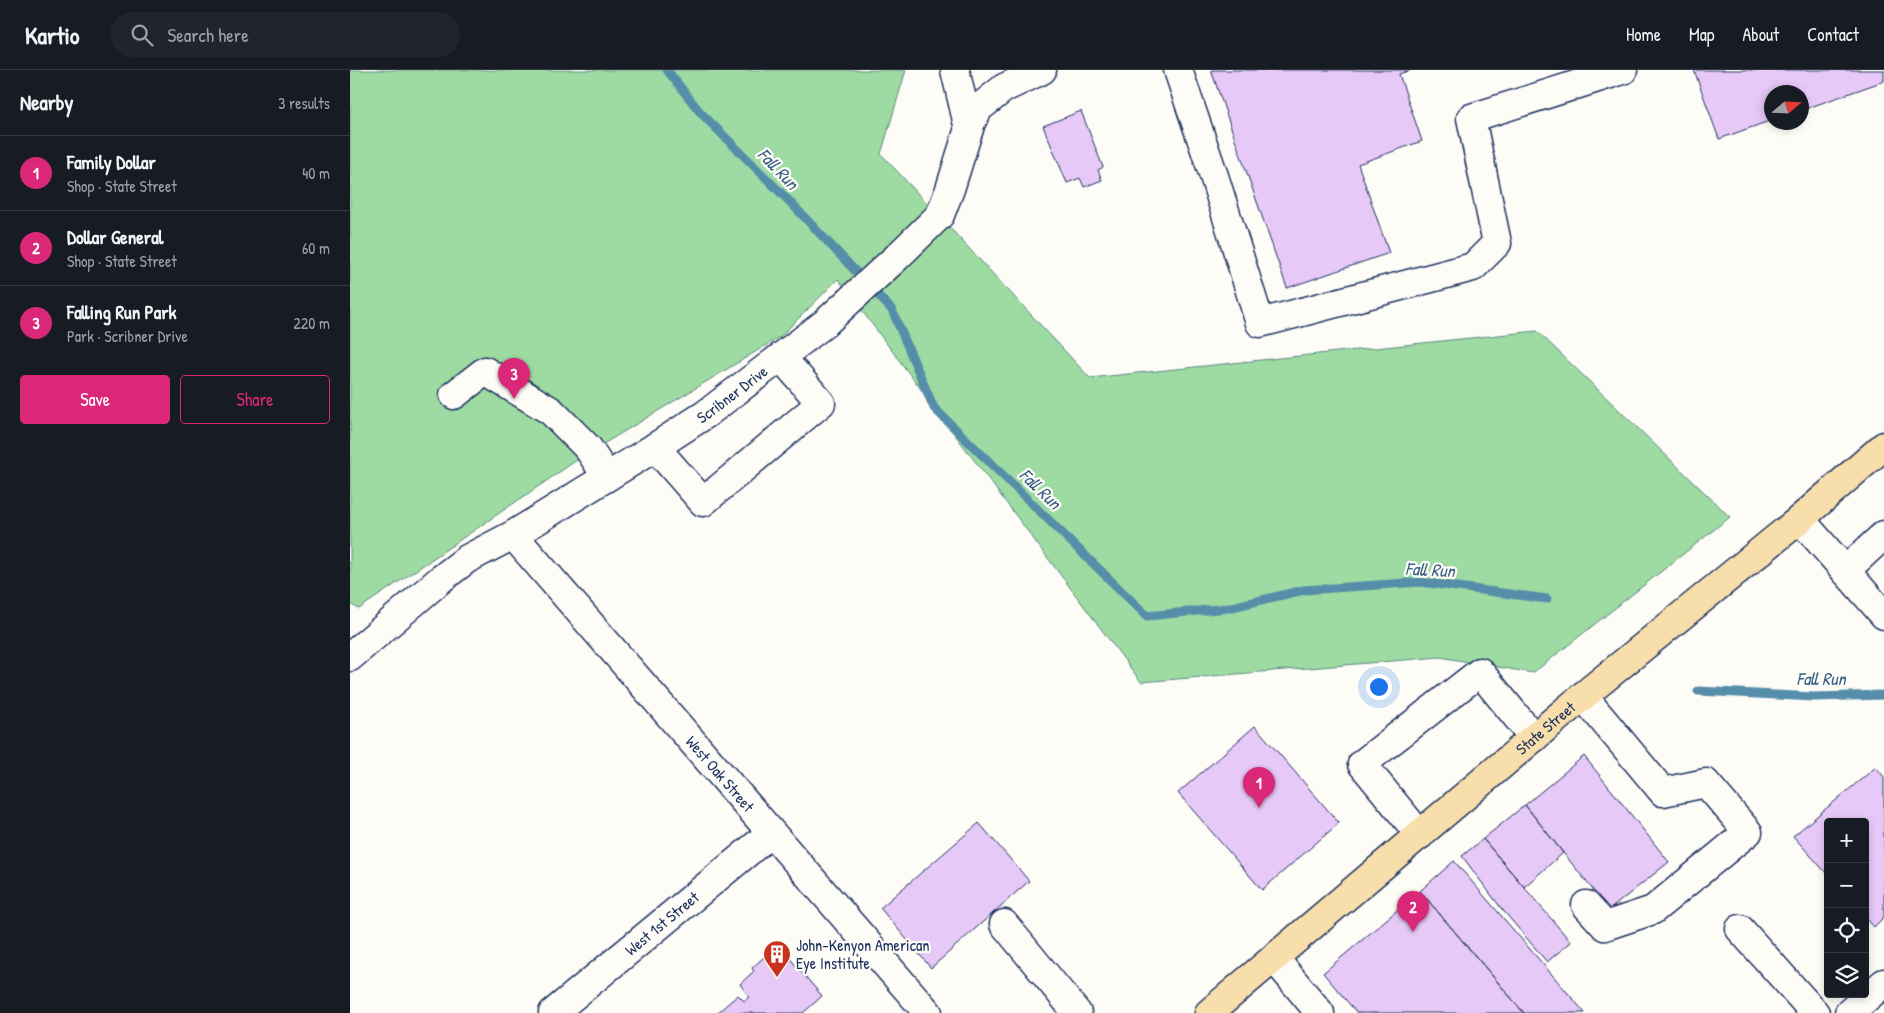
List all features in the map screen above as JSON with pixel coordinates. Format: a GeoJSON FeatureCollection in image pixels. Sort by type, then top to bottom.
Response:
{"type":"FeatureCollection","features":[{"type":"Feature","properties":{"kind":"main road","name":"State Street"},"geometry":{"type":"LineString","coordinates":[[1218,1010],[1274,958],[1583,696],[1800,519],[1884,446]]}},
{"type":"Feature","properties":{"kind":"street"},"geometry":{"type":"LineString","coordinates":[[955,70],[969,129]]}},
{"type":"Feature","properties":{"kind":"street","name":"Scribner Drive"},"geometry":{"type":"LineString","coordinates":[[350,657],[467,559],[513,535],[706,414],[824,324],[897,258],[940,214],[974,116],[986,102],[1004,88],[1042,70]]}},
{"type":"Feature","properties":{"kind":"street"},"geometry":{"type":"LineString","coordinates":[[1178,70],[1215,179],[1260,323],[1473,267],[1497,242],[1471,118],[1623,70]]}},
{"type":"Feature","properties":{"kind":"street"},"geometry":{"type":"LineString","coordinates":[[655,447],[702,502],[821,403],[781,357]]}},
{"type":"Feature","properties":{"kind":"street"},"geometry":{"type":"LineString","coordinates":[[454,395],[485,371],[551,411],[588,448],[607,476]]}},
{"type":"Feature","properties":{"kind":"street"},"geometry":{"type":"LineString","coordinates":[[1800,519],[1884,615]]}},
{"type":"Feature","properties":{"kind":"street","name":"West Oak Street"},"geometry":{"type":"LineString","coordinates":[[513,535],[928,1013]]}},
{"type":"Feature","properties":{"kind":"street"},"geometry":{"type":"LineString","coordinates":[[1845,571],[1884,535]]}},
{"type":"Feature","properties":{"kind":"street"},"geometry":{"type":"LineString","coordinates":[[1420,835],[1362,764],[1480,672],[1534,738]]}},
{"type":"Feature","properties":{"kind":"street"},"geometry":{"type":"LineString","coordinates":[[1583,696],[1663,792],[1706,783],[1748,832],[1653,910],[1605,926],[1586,905]]}},
{"type":"Feature","properties":{"kind":"street","name":"West 1st Street"},"geometry":{"type":"LineString","coordinates":[[553,1013],[771,833]]}},
{"type":"Feature","properties":{"kind":"street"},"geometry":{"type":"LineString","coordinates":[[1004,924],[1077,1013]]}},
{"type":"Feature","properties":{"kind":"street"},"geometry":{"type":"LineString","coordinates":[[1740,929],[1815,1013]]}},
{"type":"Feature","properties":{"kind":"street"},"geometry":{"type":"LineString","coordinates":[[1274,958],[1320,1013]]}},
{"type":"Feature","properties":{"kind":"street"},"geometry":{"type":"LineString","coordinates":[[1849,1013],[1884,983]]}},
{"type":"Feature","properties":{"kind":"green space"},"geometry":{"type":"Polygon","coordinates":[[[350,70],[906,70],[881,154],[1090,378],[1537,331],[1730,517],[1533,673],[1440,657],[1141,682],[838,279],[780,337],[577,460],[359,609],[350,604],[350,70]]]}},
{"type":"Feature","properties":{"kind":"building"},"geometry":{"type":"Polygon","coordinates":[[[1211,70],[1411,70],[1399,74],[1422,141],[1358,164],[1389,253],[1287,288],[1211,70]]]}},
{"type":"Feature","properties":{"kind":"building"},"geometry":{"type":"Polygon","coordinates":[[[1694,70],[1884,70],[1884,81],[1809,108],[1809,85],[1764,85],[1764,123],[1719,139],[1694,70]]]}},
{"type":"Feature","properties":{"kind":"building"},"geometry":{"type":"Polygon","coordinates":[[[1081,111],[1103,167],[1098,170],[1102,180],[1084,187],[1080,178],[1067,183],[1043,126],[1081,111]]]}},
{"type":"Feature","properties":{"kind":"building"},"geometry":{"type":"Polygon","coordinates":[[[1255,726],[1339,823],[1262,890],[1178,793],[1255,726]]]}},
{"type":"Feature","properties":{"kind":"building"},"geometry":{"type":"Polygon","coordinates":[[[1584,756],[1669,862],[1609,910],[1525,805],[1584,756]]]}},
{"type":"Feature","properties":{"kind":"building"},"geometry":{"type":"Polygon","coordinates":[[[1876,767],[1884,777],[1884,917],[1874,927],[1869,921],[1869,818],[1824,818],[1824,871],[1793,836],[1876,767]]]}},
{"type":"Feature","properties":{"kind":"building"},"geometry":{"type":"Polygon","coordinates":[[[1525,805],[1563,853],[1524,887],[1483,839],[1525,805]]]}},
{"type":"Feature","properties":{"kind":"building"},"geometry":{"type":"Polygon","coordinates":[[[979,823],[1029,881],[931,968],[880,908],[979,823]]]}},
{"type":"Feature","properties":{"kind":"building"},"geometry":{"type":"Polygon","coordinates":[[[1483,839],[1571,942],[1547,962],[1501,908],[1462,856],[1483,839]]]}},
{"type":"Feature","properties":{"kind":"building"},"geometry":{"type":"Polygon","coordinates":[[[1454,861],[1585,1013],[1524,1013],[1420,891],[1454,861]]]}},
{"type":"Feature","properties":{"kind":"building"},"geometry":{"type":"Polygon","coordinates":[[[1420,891],[1524,1013],[1357,1013],[1323,973],[1420,891]]]}},
{"type":"Feature","properties":{"kind":"building","name":"John-Kenyon American Eye Institute"},"geometry":{"type":"Polygon","coordinates":[[[781,948],[822,996],[803,1013],[717,1013],[738,995],[744,1001],[749,997],[740,984],[754,971],[752,968],[764,957],[766,961],[781,948]]]}},
{"type":"Feature","properties":{"kind":"waterway","name":"Fall Run"},"geometry":{"type":"LineString","coordinates":[[667,70],[700,112],[791,203],[892,310],[934,408],[1147,616],[1228,608],[1304,590],[1421,582],[1547,599]]}},
{"type":"Feature","properties":{"kind":"waterway","name":"Fall Run"},"geometry":{"type":"LineString","coordinates":[[1698,691],[1814,697],[1884,695]]}},
{"type":"Feature","properties":{"kind":"place","name":"Falling Run Park"},"geometry":{"type":"Point","coordinates":[514,399]}},
{"type":"Feature","properties":{"kind":"place","name":"Family Dollar"},"geometry":{"type":"Point","coordinates":[1259,808]}},
{"type":"Feature","properties":{"kind":"place","name":"Dollar General"},"geometry":{"type":"Point","coordinates":[1413,932]}},
{"type":"Feature","properties":{"kind":"place","name":"John-Kenyon American Eye Institute"},"geometry":{"type":"Point","coordinates":[777,978]}}]}
